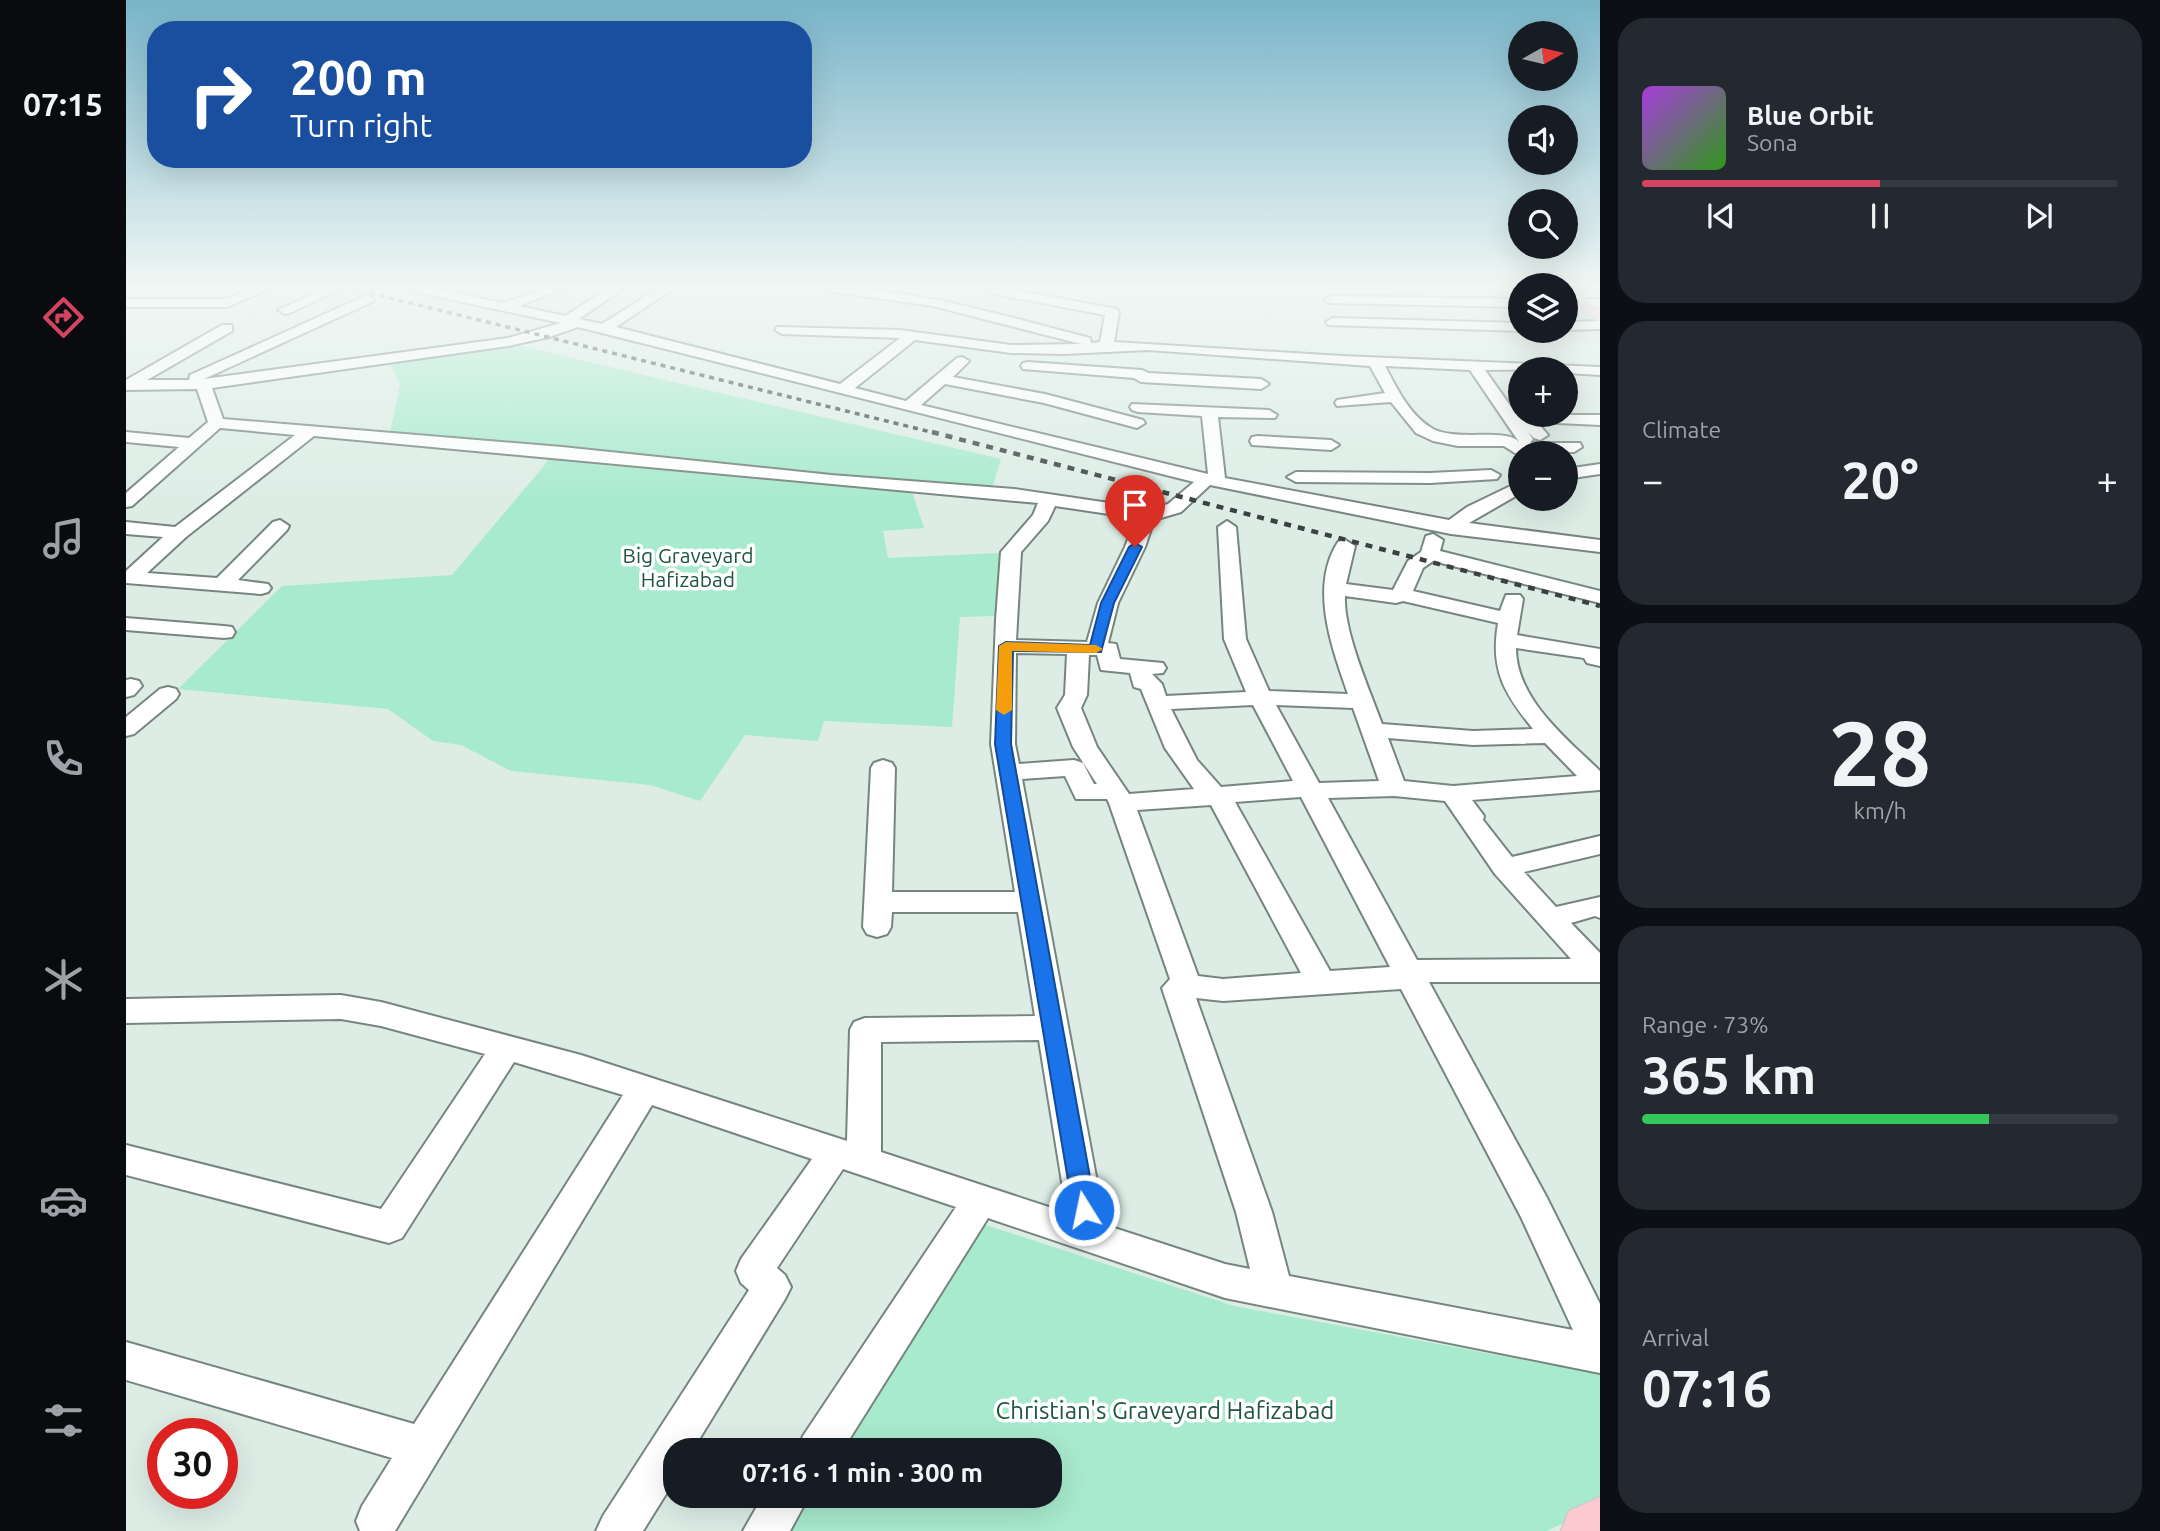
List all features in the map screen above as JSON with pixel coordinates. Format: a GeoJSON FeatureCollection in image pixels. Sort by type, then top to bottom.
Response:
{"type":"FeatureCollection","features":[{"type":"Feature","properties":{"kind":"main road"},"geometry":{"type":"LineString","coordinates":[[1589,1531],[1600,1525]]}},
{"type":"Feature","properties":{"kind":"street"},"geometry":{"type":"LineString","coordinates":[[127,385],[172,359]]}},
{"type":"Feature","properties":{"kind":"street"},"geometry":{"type":"LineString","coordinates":[[181,384],[235,359]]}},
{"type":"Feature","properties":{"kind":"street"},"geometry":{"type":"LineString","coordinates":[[127,385],[204,384],[382,359]]}},
{"type":"Feature","properties":{"kind":"street"},"geometry":{"type":"LineString","coordinates":[[722,359],[1016,435],[1135,435],[1210,413],[1269,415]]}},
{"type":"Feature","properties":{"kind":"street"},"geometry":{"type":"LineString","coordinates":[[842,390],[884,359]]}},
{"type":"Feature","properties":{"kind":"street"},"geometry":{"type":"LineString","coordinates":[[1135,435],[1145,359]]}},
{"type":"Feature","properties":{"kind":"street"},"geometry":{"type":"LineString","coordinates":[[1372,359],[1508,367]]}},
{"type":"Feature","properties":{"kind":"street"},"geometry":{"type":"LineString","coordinates":[[909,407],[962,361]]}},
{"type":"Feature","properties":{"kind":"street"},"geometry":{"type":"LineString","coordinates":[[1375,361],[1395,397],[1426,434],[1451,441],[1508,441]]}},
{"type":"Feature","properties":{"kind":"street"},"geometry":{"type":"LineString","coordinates":[[1028,366],[1261,384]]}},
{"type":"Feature","properties":{"kind":"street"},"geometry":{"type":"LineString","coordinates":[[1475,366],[1527,441],[1540,435],[1523,416],[1600,420]]}},
{"type":"Feature","properties":{"kind":"street"},"geometry":{"type":"LineString","coordinates":[[1578,370],[1600,371]]}},
{"type":"Feature","properties":{"kind":"street"},"geometry":{"type":"LineString","coordinates":[[942,379],[1045,399],[1135,435],[1211,480],[1451,528],[1600,546]]}},
{"type":"Feature","properties":{"kind":"street"},"geometry":{"type":"LineString","coordinates":[[204,384],[216,423]]}},
{"type":"Feature","properties":{"kind":"street"},"geometry":{"type":"LineString","coordinates":[[1343,403],[1395,397]]}},
{"type":"Feature","properties":{"kind":"street"},"geometry":{"type":"LineString","coordinates":[[1210,413],[1211,480]]}},
{"type":"Feature","properties":{"kind":"street"},"geometry":{"type":"LineString","coordinates":[[126,502],[216,423],[562,452],[831,480],[1049,498],[1146,515],[1163,514],[1177,509],[1211,480]]}},
{"type":"Feature","properties":{"kind":"street"},"geometry":{"type":"LineString","coordinates":[[128,577],[179,533],[309,432]]}},
{"type":"Feature","properties":{"kind":"street"},"geometry":{"type":"LineString","coordinates":[[126,437],[194,443]]}},
{"type":"Feature","properties":{"kind":"street"},"geometry":{"type":"LineString","coordinates":[[1451,441],[1491,475],[1508,485]]}},
{"type":"Feature","properties":{"kind":"street"},"geometry":{"type":"LineString","coordinates":[[1258,442],[1331,445]]}},
{"type":"Feature","properties":{"kind":"street"},"geometry":{"type":"LineString","coordinates":[[1288,443],[1300,497]]}},
{"type":"Feature","properties":{"kind":"street"},"geometry":{"type":"LineString","coordinates":[[1593,470],[1600,486]]}},
{"type":"Feature","properties":{"kind":"street"},"geometry":{"type":"LineString","coordinates":[[1296,477],[1430,478],[1491,475]]}},
{"type":"Feature","properties":{"kind":"street"},"geometry":{"type":"LineString","coordinates":[[126,480],[150,482]]}},
{"type":"Feature","properties":{"kind":"street"},"geometry":{"type":"LineString","coordinates":[[1451,528],[1473,511],[1508,493]]}},
{"type":"Feature","properties":{"kind":"street"},"geometry":{"type":"LineString","coordinates":[[1049,498],[1041,517],[1011,552],[1003,744],[1089,1236]]}},
{"type":"Feature","properties":{"kind":"street"},"geometry":{"type":"LineString","coordinates":[[1146,515],[1135,547],[1087,649],[1076,695],[1069,708],[1085,747],[1118,797],[1187,986]]}},
{"type":"Feature","properties":{"kind":"street"},"geometry":{"type":"LineString","coordinates":[[1401,595],[1415,565],[1430,554],[1434,534],[1423,523]]}},
{"type":"Feature","properties":{"kind":"street"},"geometry":{"type":"LineString","coordinates":[[222,585],[280,526]]}},
{"type":"Feature","properties":{"kind":"street"},"geometry":{"type":"LineString","coordinates":[[1227,527],[1235,639],[1261,698],[1534,1207],[1600,1345]]}},
{"type":"Feature","properties":{"kind":"street"},"geometry":{"type":"LineString","coordinates":[[126,528],[179,533]]}},
{"type":"Feature","properties":{"kind":"street"},"geometry":{"type":"LineString","coordinates":[[1345,546],[1334,608],[1351,670],[1394,788]]}},
{"type":"Feature","properties":{"kind":"street"},"geometry":{"type":"LineString","coordinates":[[1430,554],[1600,597]]}},
{"type":"Feature","properties":{"kind":"street"},"geometry":{"type":"LineString","coordinates":[[128,577],[261,588]]}},
{"type":"Feature","properties":{"kind":"street"},"geometry":{"type":"LineString","coordinates":[[1336,589],[1396,597],[1401,595],[1510,619],[1592,653],[1595,658],[1600,659]]}},
{"type":"Feature","properties":{"kind":"street"},"geometry":{"type":"LineString","coordinates":[[1510,619],[1506,661],[1512,683],[1550,736],[1598,782]]}},
{"type":"Feature","properties":{"kind":"street"},"geometry":{"type":"LineString","coordinates":[[126,624],[224,632]]}},
{"type":"Feature","properties":{"kind":"street"},"geometry":{"type":"LineString","coordinates":[[1006,646],[1108,649],[1110,665],[1148,667],[1142,682],[1151,684],[1157,703],[1204,788],[1221,800],[1321,982]]}},
{"type":"Feature","properties":{"kind":"street"},"geometry":{"type":"LineString","coordinates":[[126,729],[168,694]]}},
{"type":"Feature","properties":{"kind":"street"},"geometry":{"type":"LineString","coordinates":[[1157,703],[1261,698],[1363,701]]}},
{"type":"Feature","properties":{"kind":"street"},"geometry":{"type":"LineString","coordinates":[[1373,730],[1474,738],[1550,736]]}},
{"type":"Feature","properties":{"kind":"street"},"geometry":{"type":"LineString","coordinates":[[884,768],[878,915],[1032,902]]}},
{"type":"Feature","properties":{"kind":"street"},"geometry":{"type":"LineString","coordinates":[[1008,772],[1074,768],[1085,793],[1118,797],[1216,796],[1394,788],[1453,794],[1598,782]]}},
{"type":"Feature","properties":{"kind":"street"},"geometry":{"type":"LineString","coordinates":[[1453,794],[1506,868],[1599,971]]}},
{"type":"Feature","properties":{"kind":"street"},"geometry":{"type":"LineString","coordinates":[[1506,868],[1600,845]]}},
{"type":"Feature","properties":{"kind":"street"},"geometry":{"type":"LineString","coordinates":[[1550,919],[1598,906],[1600,908]]}},
{"type":"Feature","properties":{"kind":"street"},"geometry":{"type":"LineString","coordinates":[[1273,1290],[1254,1212],[1177,988],[1187,986],[1223,990],[1408,974],[1599,971]]}},
{"type":"Feature","properties":{"kind":"street"},"geometry":{"type":"LineString","coordinates":[[130,1016],[341,1007],[381,1014],[581,1068],[1225,1280],[1600,1354]]}},
{"type":"Feature","properties":{"kind":"street"},"geometry":{"type":"LineString","coordinates":[[618,1531],[772,1287],[754,1271],[850,1156],[865,1030],[1054,1028]]}},
{"type":"Feature","properties":{"kind":"street"},"geometry":{"type":"LineString","coordinates":[[126,1160],[389,1227],[506,1048]]}},
{"type":"Feature","properties":{"kind":"street"},"geometry":{"type":"LineString","coordinates":[[377,1521],[644,1088]]}},
{"type":"Feature","properties":{"kind":"street"},"geometry":{"type":"LineString","coordinates":[[826,1438],[980,1199]]}},
{"type":"Feature","properties":{"kind":"street"},"geometry":{"type":"LineString","coordinates":[[126,1361],[425,1447]]}},
{"type":"Feature","properties":{"kind":"street"},"geometry":{"type":"LineString","coordinates":[[765,1531],[780,1508]]}},
{"type":"Feature","properties":{"kind":"green space","name":"Big Graveyard Hafizabad"},"geometry":{"type":"Polygon","coordinates":[[[413,359],[579,359],[1001,459],[992,488],[909,483],[924,528],[883,531],[888,558],[1000,553],[996,616],[960,617],[952,727],[824,721],[818,741],[745,735],[700,801],[650,785],[511,771],[461,745],[433,741],[388,709],[178,689],[282,586],[452,575],[543,467],[554,449],[390,432],[400,385],[390,363],[413,359]]]}},
{"type":"Feature","properties":{"kind":"green space","name":"Christian's Graveyard Hafizabad"},"geometry":{"type":"Polygon","coordinates":[[[983,1224],[1234,1306],[1600,1374],[1600,1505],[1547,1531],[780,1531],[795,1508],[1062,1508],[1062,1438],[842,1438],[983,1224]]]}},
{"type":"Feature","properties":{"kind":"railway"},"geometry":{"type":"LineString","coordinates":[[638,359],[939,434]]}},
{"type":"Feature","properties":{"kind":"railway"},"geometry":{"type":"LineString","coordinates":[[932,432],[1600,606]]}},
{"type":"Feature","properties":{"kind":"slow traffic"},"geometry":{"type":"LineString","coordinates":[[1004,710],[1006,646],[1096,649]]}},
{"type":"Feature","properties":{"kind":"route"},"geometry":{"type":"LineString","coordinates":[[1084,1210],[1040,943],[1003,744],[1006,646],[1096,649],[1108,603],[1135,547]]}}]}
